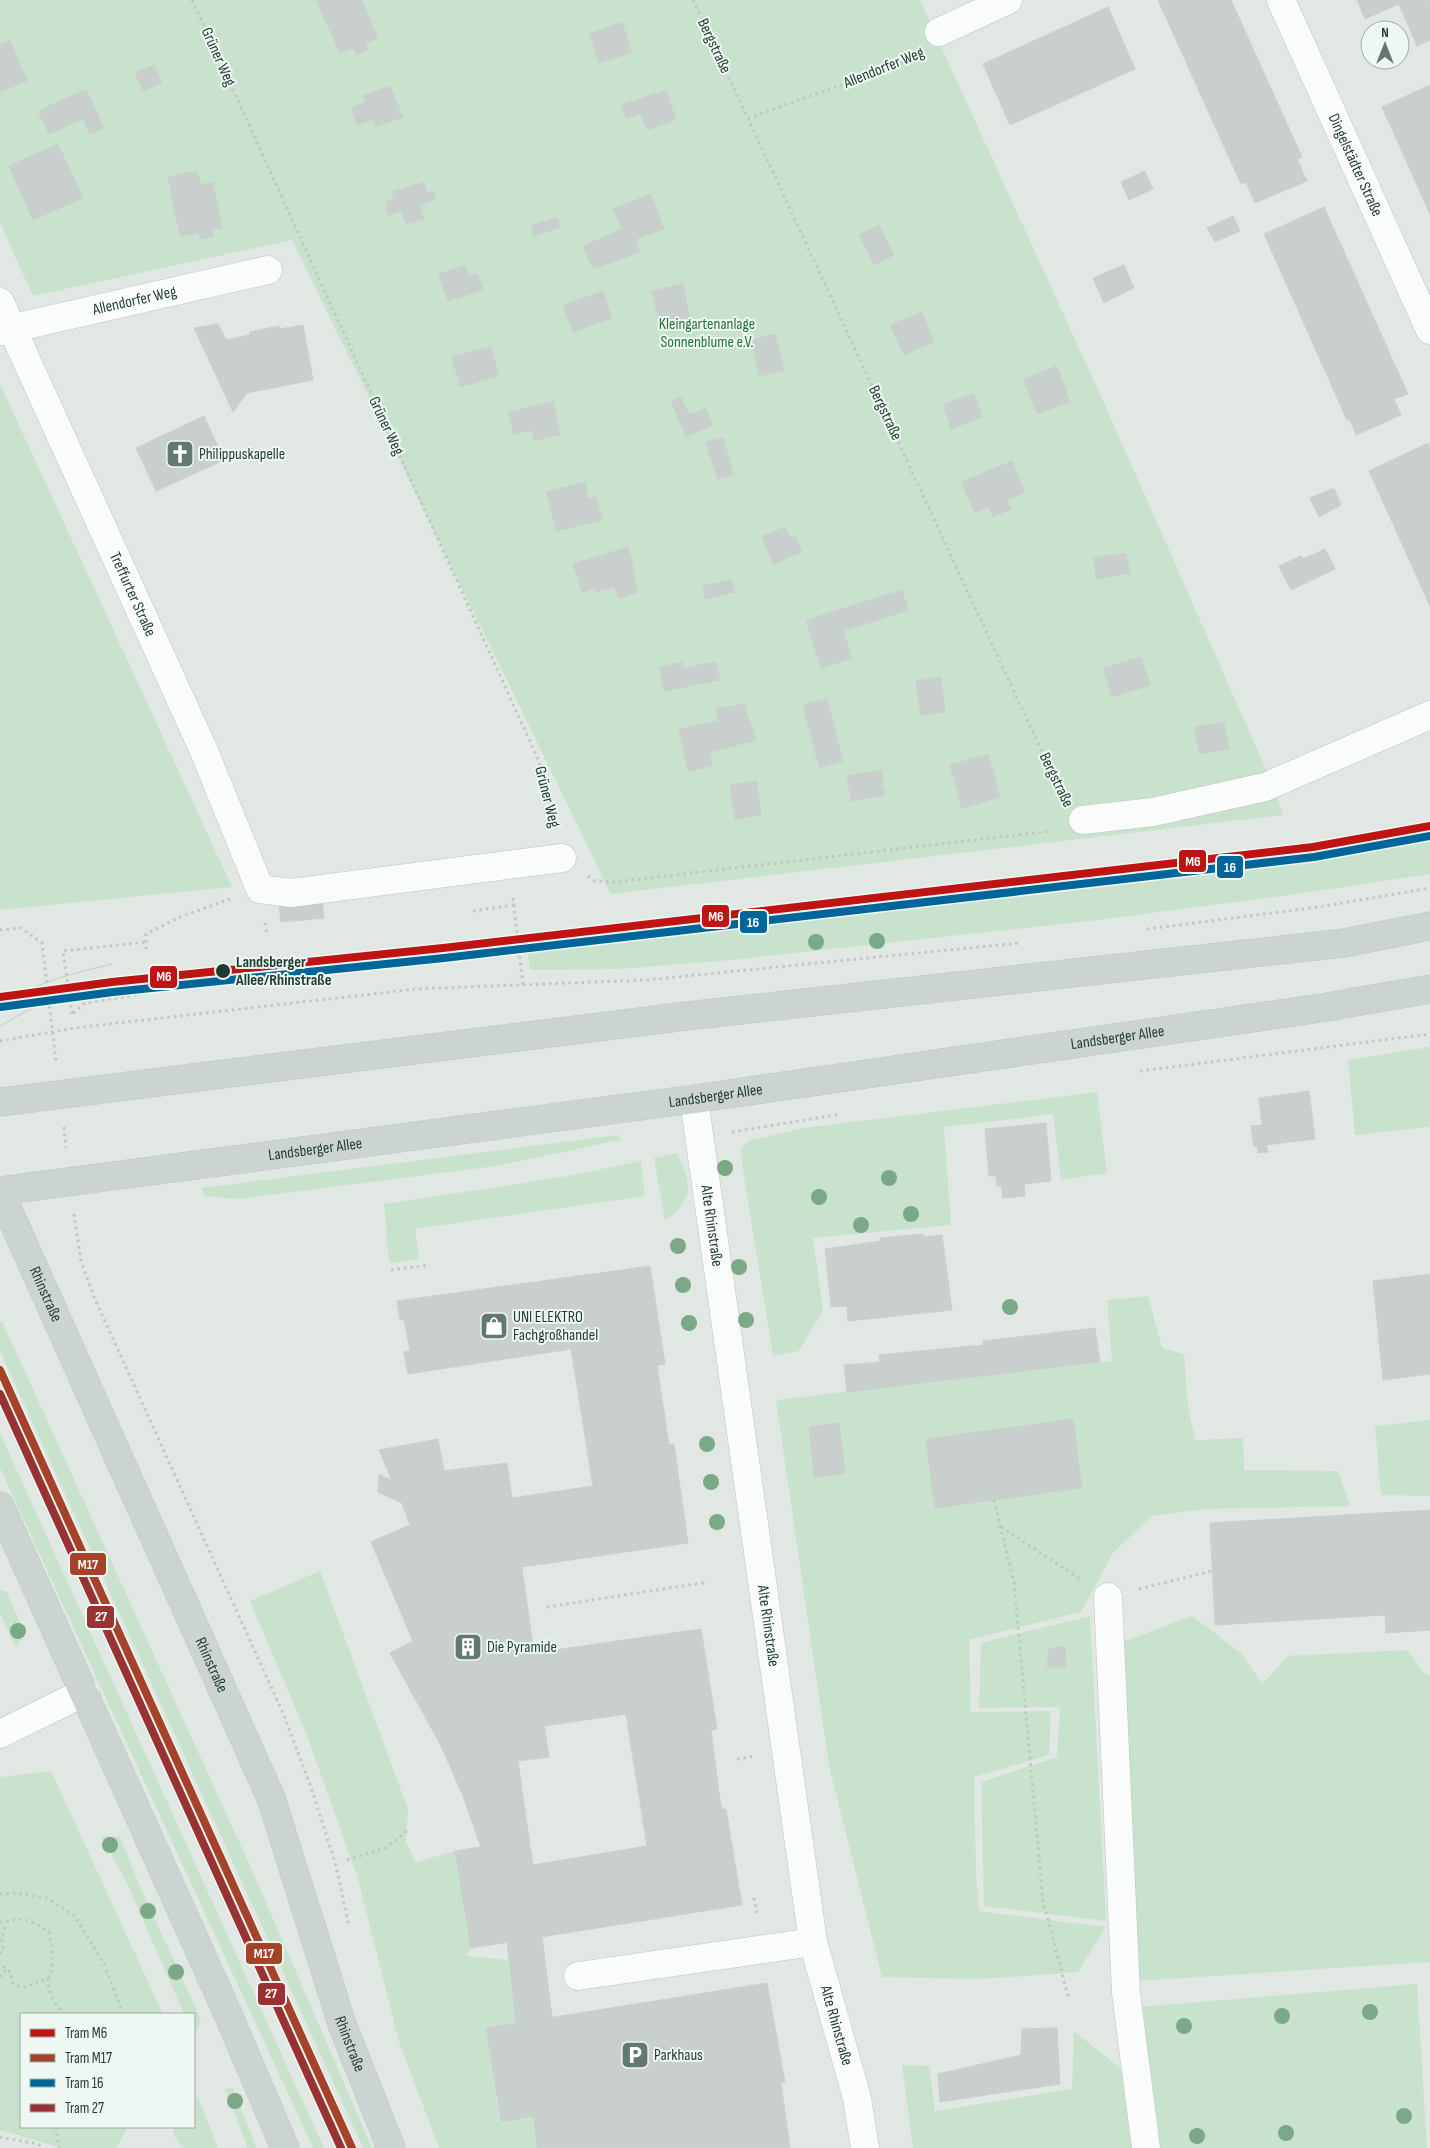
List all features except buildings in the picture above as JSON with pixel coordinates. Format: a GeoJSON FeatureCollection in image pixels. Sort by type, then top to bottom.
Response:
{"type":"FeatureCollection","features":[{"type":"Feature","properties":{"kind":"main road"},"geometry":{"type":"LineString","coordinates":[[0,1102],[687,1016],[1344,943],[1430,926]]}},
{"type":"Feature","properties":{"kind":"main road","name":"Landsberger Allee"},"geometry":{"type":"LineString","coordinates":[[0,1192],[694,1100],[1312,1010],[1430,989]]}},
{"type":"Feature","properties":{"kind":"main road","name":"Rhinstraße"},"geometry":{"type":"LineString","coordinates":[[0,1192],[271,1798],[342,2024],[391,2148]]}},
{"type":"Feature","properties":{"kind":"main road"},"geometry":{"type":"LineString","coordinates":[[0,1506],[85,1692],[227,2012],[285,2148]]}},
{"type":"Feature","properties":{"kind":"street","name":"Allendorfer Weg"},"geometry":{"type":"LineString","coordinates":[[939,32],[1008,0]]}},
{"type":"Feature","properties":{"kind":"street","name":"Dingelstädter Straße"},"geometry":{"type":"LineString","coordinates":[[1281,0],[1430,330]]}},
{"type":"Feature","properties":{"kind":"street","name":"Allendorfer Weg"},"geometry":{"type":"LineString","coordinates":[[6,330],[268,270]]}},
{"type":"Feature","properties":{"kind":"street","name":"Treffurter Straße"},"geometry":{"type":"LineString","coordinates":[[0,302],[6,330],[204,751],[260,889]]}},
{"type":"Feature","properties":{"kind":"street"},"geometry":{"type":"LineString","coordinates":[[1083,820],[1153,812],[1265,787],[1430,715]]}},
{"type":"Feature","properties":{"kind":"street"},"geometry":{"type":"LineString","coordinates":[[260,889],[291,893],[562,858]]}},
{"type":"Feature","properties":{"kind":"street","name":"Alte Rhinstraße"},"geometry":{"type":"LineString","coordinates":[[694,1100],[814,1942],[857,2098],[865,2148]]}},
{"type":"Feature","properties":{"kind":"street"},"geometry":{"type":"LineString","coordinates":[[1108,1597],[1126,1993],[1146,2148]]}},
{"type":"Feature","properties":{"kind":"street"},"geometry":{"type":"LineString","coordinates":[[0,1734],[85,1692]]}},
{"type":"Feature","properties":{"kind":"street"},"geometry":{"type":"LineString","coordinates":[[578,1976],[814,1942]]}},
{"type":"Feature","properties":{"kind":"path","name":"Grüner Weg"},"geometry":{"type":"LineString","coordinates":[[192,0],[539,761],[562,858]]}},
{"type":"Feature","properties":{"kind":"path","name":"Bergstraße"},"geometry":{"type":"LineString","coordinates":[[693,0],[1069,810],[1083,820]]}},
{"type":"Feature","properties":{"kind":"path","name":"Allendorfer Weg"},"geometry":{"type":"LineString","coordinates":[[748,118],[842,85],[931,50],[939,32]]}},
{"type":"Feature","properties":{"kind":"path"},"geometry":{"type":"LineString","coordinates":[[562,858],[595,880],[614,882],[1062,830],[1083,820]]}},
{"type":"Feature","properties":{"kind":"path"},"geometry":{"type":"LineString","coordinates":[[1145,929],[1319,907],[1430,888]]}},
{"type":"Feature","properties":{"kind":"path"},"geometry":{"type":"LineString","coordinates":[[146,949],[146,934],[182,916],[260,889]]}},
{"type":"Feature","properties":{"kind":"path"},"geometry":{"type":"LineString","coordinates":[[473,911],[514,905],[523,985]]}},
{"type":"Feature","properties":{"kind":"path"},"geometry":{"type":"LineString","coordinates":[[0,930],[21,928],[42,942],[52,1033]]}},
{"type":"Feature","properties":{"kind":"path"},"geometry":{"type":"LineString","coordinates":[[136,995],[85,1003],[72,1014],[63,951],[146,942]]}},
{"type":"Feature","properties":{"kind":"path"},"geometry":{"type":"LineString","coordinates":[[0,1041],[75,1028],[414,989],[646,980],[1028,942]]}},
{"type":"Feature","properties":{"kind":"path"},"geometry":{"type":"LineString","coordinates":[[475,956],[520,952]]}},
{"type":"Feature","properties":{"kind":"path"},"geometry":{"type":"LineString","coordinates":[[1132,1072],[1430,1034]]}},
{"type":"Feature","properties":{"kind":"path"},"geometry":{"type":"LineString","coordinates":[[699,1137],[850,1112]]}},
{"type":"Feature","properties":{"kind":"path"},"geometry":{"type":"LineString","coordinates":[[391,1270],[430,1265]]}},
{"type":"Feature","properties":{"kind":"path"},"geometry":{"type":"LineString","coordinates":[[994,1500],[1014,1583],[1043,1901],[1069,2000]]}},
{"type":"Feature","properties":{"kind":"path"},"geometry":{"type":"LineString","coordinates":[[547,1607],[708,1582]]}},
{"type":"Feature","properties":{"kind":"path"},"geometry":{"type":"LineString","coordinates":[[347,1860],[385,1848],[407,1831]]}},
{"type":"Feature","properties":{"kind":"path"},"geometry":{"type":"LineString","coordinates":[[0,1894],[16,1892],[47,1898],[75,1916],[104,1964],[123,2013]]}},
{"type":"Feature","properties":{"kind":"path"},"geometry":{"type":"LineString","coordinates":[[754,1898],[758,1917]]}},
{"type":"Feature","properties":{"kind":"path"},"geometry":{"type":"LineString","coordinates":[[0,1922],[5,1923],[15,1919],[30,1920],[48,1932],[53,1963],[48,1984],[55,2004],[63,2013]]}},
{"type":"Feature","properties":{"kind":"path"},"geometry":{"type":"LineString","coordinates":[[0,1954],[3,1950],[2,1940],[5,1923]]}},
{"type":"Feature","properties":{"kind":"path"},"geometry":{"type":"LineString","coordinates":[[0,1963],[13,1976],[12,1982],[16,1986],[25,1987],[48,1978]]}},
{"type":"Feature","properties":{"kind":"path"},"geometry":{"type":"LineString","coordinates":[[0,1977],[6,1968]]}},
{"type":"Feature","properties":{"kind":"path"},"geometry":{"type":"LineString","coordinates":[[56,2128],[59,2148]]}},
{"type":"Feature","properties":{"kind":"path"},"geometry":{"type":"LineString","coordinates":[[0,2137],[38,2144],[42,2148]]}},
{"type":"Feature","properties":{"kind":"green space","name":"Kleingartenanlage Sonnenblume e.V."},"geometry":{"type":"Polygon","coordinates":[[[0,0],[920,0],[1104,403],[1273,785],[1283,815],[611,894],[292,240],[33,296],[0,223],[0,0]]]}},
{"type":"Feature","properties":{"kind":"green space"},"geometry":{"type":"Polygon","coordinates":[[[0,384],[232,887],[0,910],[0,384]]]}},
{"type":"Feature","properties":{"kind":"green space"},"geometry":{"type":"Polygon","coordinates":[[[1430,837],[1430,874],[1098,920],[731,960],[620,969],[530,970],[527,950],[1116,881],[1430,837]]]}},
{"type":"Feature","properties":{"kind":"green space"},"geometry":{"type":"Polygon","coordinates":[[[1430,1047],[1430,1127],[1355,1135],[1348,1060],[1430,1047]]]}},
{"type":"Feature","properties":{"kind":"green space"},"geometry":{"type":"Polygon","coordinates":[[[1097,1092],[1107,1173],[1061,1180],[1053,1114],[944,1127],[951,1225],[813,1238],[823,1310],[799,1351],[773,1356],[740,1151],[748,1141],[803,1128],[1097,1092]]]}},
{"type":"Feature","properties":{"kind":"green space"},"geometry":{"type":"Polygon","coordinates":[[[618,1135],[621,1140],[496,1166],[239,1199],[205,1196],[201,1188],[618,1135]]]}},
{"type":"Feature","properties":{"kind":"green space"},"geometry":{"type":"Polygon","coordinates":[[[677,1153],[686,1174],[688,1191],[682,1206],[665,1221],[654,1158],[677,1153]]]}},
{"type":"Feature","properties":{"kind":"green space"},"geometry":{"type":"Polygon","coordinates":[[[641,1161],[645,1196],[415,1229],[419,1259],[389,1263],[384,1204],[562,1177],[641,1161]]]}},
{"type":"Feature","properties":{"kind":"green space"},"geometry":{"type":"Polygon","coordinates":[[[1148,1296],[1162,1348],[1184,1354],[1188,1408],[1196,1440],[1243,1438],[1244,1470],[1338,1471],[1350,1506],[1204,1509],[1152,1516],[1113,1553],[1081,1612],[969,1640],[971,1712],[1051,1711],[1049,1755],[974,1777],[976,1872],[979,1911],[1106,1927],[1078,1972],[980,1979],[882,1977],[829,1766],[776,1400],[1112,1361],[1107,1300],[1148,1296]]]}},
{"type":"Feature","properties":{"kind":"green space"},"geometry":{"type":"Polygon","coordinates":[[[2,1321],[256,1879],[372,2148],[363,2148],[0,1351],[0,1322],[2,1321]]]}},
{"type":"Feature","properties":{"kind":"green space"},"geometry":{"type":"Polygon","coordinates":[[[1430,1420],[1430,1496],[1381,1495],[1375,1426],[1430,1420]]]}},
{"type":"Feature","properties":{"kind":"green space"},"geometry":{"type":"Polygon","coordinates":[[[0,1433],[324,2148],[313,2148],[0,1468],[0,1433]]]}},
{"type":"Feature","properties":{"kind":"green space"},"geometry":{"type":"Polygon","coordinates":[[[320,1571],[408,1809],[406,1842],[416,1862],[455,1851],[471,1948],[467,1956],[508,1960],[516,2023],[486,2028],[500,2123],[532,2118],[536,2148],[439,2148],[399,2042],[357,1876],[306,1733],[250,1601],[320,1571]]]}},
{"type":"Feature","properties":{"kind":"green space"},"geometry":{"type":"Polygon","coordinates":[[[0,1590],[6,1591],[25,1633],[16,1647],[0,1614],[0,1590]]]}},
{"type":"Feature","properties":{"kind":"green space"},"geometry":{"type":"Polygon","coordinates":[[[1090,1616],[1106,1921],[984,1906],[981,1782],[1057,1757],[1060,1707],[979,1708],[981,1643],[1090,1616]]]}},
{"type":"Feature","properties":{"kind":"green space"},"geometry":{"type":"Polygon","coordinates":[[[1192,1616],[1241,1653],[1262,1684],[1288,1656],[1407,1650],[1426,1675],[1430,1676],[1430,1962],[1136,1981],[1118,1644],[1192,1616]]]}},
{"type":"Feature","properties":{"kind":"green space"},"geometry":{"type":"Polygon","coordinates":[[[51,1771],[163,2013],[20,2013],[20,2128],[127,2128],[116,2148],[62,2148],[0,2130],[0,1777],[51,1771]]]}},
{"type":"Feature","properties":{"kind":"green space"},"geometry":{"type":"Polygon","coordinates":[[[101,1836],[120,1837],[139,1884],[201,2020],[195,2034],[195,2013],[184,2013],[127,1883],[101,1836]]]}},
{"type":"Feature","properties":{"kind":"green space"},"geometry":{"type":"Polygon","coordinates":[[[1417,1984],[1427,2148],[1157,2148],[1137,2007],[1417,1984]]]}},
{"type":"Feature","properties":{"kind":"green space"},"geometry":{"type":"Polygon","coordinates":[[[1074,2031],[1126,2073],[1136,2148],[913,2148],[902,2065],[929,2066],[935,2111],[1072,2089],[1074,2031]]]}},
{"type":"Feature","properties":{"kind":"green space"},"geometry":{"type":"Polygon","coordinates":[[[233,2088],[256,2148],[248,2148],[225,2089],[233,2088]]]}},
{"type":"Feature","properties":{"kind":"green space"},"geometry":{"type":"Polygon","coordinates":[[[195,2096],[198,2097],[218,2148],[185,2148],[175,2137],[173,2128],[195,2128],[195,2096]]]}},
{"type":"Feature","properties":{"kind":"tram line","name":"M6"},"geometry":{"type":"LineString","coordinates":[[0,997],[112,982],[443,948],[1313,847],[1430,826]]}},
{"type":"Feature","properties":{"kind":"tram line","name":"16"},"geometry":{"type":"LineString","coordinates":[[1,1007],[113,992],[444,958],[1314,857],[1430,836]]}},
{"type":"Feature","properties":{"kind":"tram line"},"geometry":{"type":"LineString","coordinates":[[0,1007],[13,998],[40,985],[68,975],[112,964]]}},
{"type":"Feature","properties":{"kind":"tram line"},"geometry":{"type":"LineString","coordinates":[[0,1026],[37,1005],[112,982]]}},
{"type":"Feature","properties":{"kind":"tram line","name":"M17"},"geometry":{"type":"LineString","coordinates":[[0,1370],[352,2148]]}},
{"type":"Feature","properties":{"kind":"tram line","name":"27"},"geometry":{"type":"LineString","coordinates":[[0,1394],[341,2148]]}},
{"type":"Feature","properties":{"kind":"place","name":"Philippuskapelle"},"geometry":{"type":"Point","coordinates":[180,454]}},
{"type":"Feature","properties":{"kind":"place","name":"Landsberger Allee/Rhinstraße"},"geometry":{"type":"Point","coordinates":[223,971]}},
{"type":"Feature","properties":{"kind":"place","name":"UNI ELEKTRO Fachgroßhandel"},"geometry":{"type":"Point","coordinates":[494,1326]}},
{"type":"Feature","properties":{"kind":"place","name":"Die Pyramide"},"geometry":{"type":"Point","coordinates":[468,1647]}},
{"type":"Feature","properties":{"kind":"place","name":"Parkhaus"},"geometry":{"type":"Point","coordinates":[635,2055]}}]}
